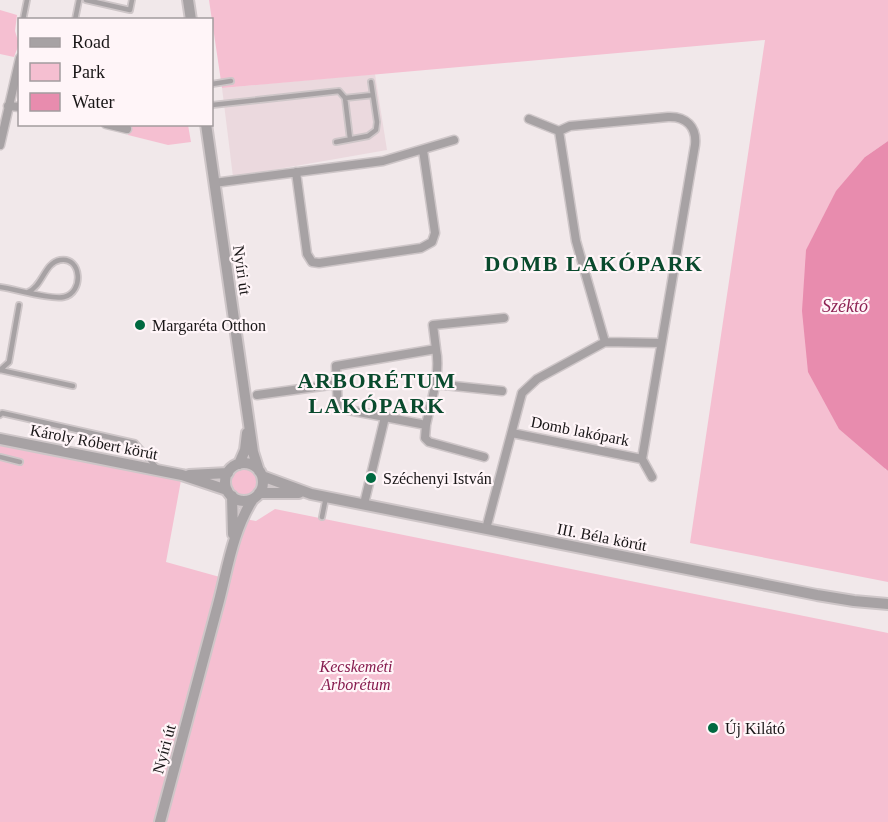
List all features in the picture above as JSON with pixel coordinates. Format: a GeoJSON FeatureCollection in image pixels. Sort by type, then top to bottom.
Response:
{"type":"FeatureCollection","features":[{"type":"Feature","properties":{"kind":"street"},"geometry":{"type":"LineString","coordinates":[[188,0],[191,18]]}},
{"type":"Feature","properties":{"kind":"street"},"geometry":{"type":"LineString","coordinates":[[0,145],[18,66]]}},
{"type":"Feature","properties":{"kind":"street"},"geometry":{"type":"LineString","coordinates":[[8,106],[18,107]]}},
{"type":"Feature","properties":{"kind":"street","name":"Domb lakópark"},"geometry":{"type":"LineString","coordinates":[[559,131],[570,126],[674,116],[687,122],[693,129],[695,145],[642,459],[652,477]]}},
{"type":"Feature","properties":{"kind":"street"},"geometry":{"type":"LineString","coordinates":[[529,119],[559,131],[576,241],[604,342],[660,344]]}},
{"type":"Feature","properties":{"kind":"street"},"geometry":{"type":"LineString","coordinates":[[114,126],[127,129]]}},
{"type":"Feature","properties":{"kind":"street","name":"Nyíri út"},"geometry":{"type":"LineString","coordinates":[[206,126],[253,452],[260,474]]}},
{"type":"Feature","properties":{"kind":"street"},"geometry":{"type":"LineString","coordinates":[[214,183],[383,160],[454,140]]}},
{"type":"Feature","properties":{"kind":"street"},"geometry":{"type":"LineString","coordinates":[[296,172],[307,254],[312,262],[319,263],[421,248],[431,244],[435,234],[423,150]]}},
{"type":"Feature","properties":{"kind":"street"},"geometry":{"type":"LineString","coordinates":[[484,457],[429,442],[425,438],[438,360],[433,325],[504,318]]}},
{"type":"Feature","properties":{"kind":"street","name":"Domb lakópark"},"geometry":{"type":"LineString","coordinates":[[486,529],[520,399],[525,390],[537,380],[604,342]]}},
{"type":"Feature","properties":{"kind":"street"},"geometry":{"type":"LineString","coordinates":[[426,425],[338,408],[336,366],[436,349]]}},
{"type":"Feature","properties":{"kind":"street"},"geometry":{"type":"LineString","coordinates":[[257,395],[337,384]]}},
{"type":"Feature","properties":{"kind":"street"},"geometry":{"type":"LineString","coordinates":[[435,384],[502,391]]}},
{"type":"Feature","properties":{"kind":"street"},"geometry":{"type":"LineString","coordinates":[[364,504],[385,417]]}},
{"type":"Feature","properties":{"kind":"street","name":"Nyíri út"},"geometry":{"type":"LineString","coordinates":[[239,464],[249,420]]}},
{"type":"Feature","properties":{"kind":"street","name":"Domb lakópark"},"geometry":{"type":"LineString","coordinates":[[512,433],[642,459]]}},
{"type":"Feature","properties":{"kind":"street","name":"Károly Róbert körút"},"geometry":{"type":"LineString","coordinates":[[0,439],[183,475],[230,493]]}},
{"type":"Feature","properties":{"kind":"street"},"geometry":{"type":"LineString","coordinates":[[239,464],[250,464],[260,474],[262,488],[256,496],[242,501],[230,493],[226,478],[228,473],[239,464]]}},
{"type":"Feature","properties":{"kind":"street","name":"Károly Róbert körút"},"geometry":{"type":"LineString","coordinates":[[183,475],[228,473]]}},
{"type":"Feature","properties":{"kind":"street","name":"III. Béla körút"},"geometry":{"type":"LineString","coordinates":[[260,474],[311,494]]}},
{"type":"Feature","properties":{"kind":"street","name":"III. Béla körút"},"geometry":{"type":"LineString","coordinates":[[256,496],[276,492],[311,494],[817,595],[854,602],[888,604]]}},
{"type":"Feature","properties":{"kind":"street","name":"Nyíri út"},"geometry":{"type":"LineString","coordinates":[[230,493],[232,544]]}},
{"type":"Feature","properties":{"kind":"street","name":"Nyíri út"},"geometry":{"type":"LineString","coordinates":[[160,822],[222,591],[232,544],[243,516],[256,496]]}},
{"type":"Feature","properties":{"kind":"lane"},"geometry":{"type":"LineString","coordinates":[[23,18],[27,0]]}},
{"type":"Feature","properties":{"kind":"lane"},"geometry":{"type":"LineString","coordinates":[[75,18],[79,0]]}},
{"type":"Feature","properties":{"kind":"lane"},"geometry":{"type":"LineString","coordinates":[[86,0],[130,10],[132,0]]}},
{"type":"Feature","properties":{"kind":"lane"},"geometry":{"type":"LineString","coordinates":[[213,84],[231,81]]}},
{"type":"Feature","properties":{"kind":"lane"},"geometry":{"type":"LineString","coordinates":[[336,142],[368,136],[376,130],[377,122],[371,82]]}},
{"type":"Feature","properties":{"kind":"lane"},"geometry":{"type":"LineString","coordinates":[[213,105],[339,91],[345,98],[350,139]]}},
{"type":"Feature","properties":{"kind":"lane"},"geometry":{"type":"LineString","coordinates":[[345,98],[373,94]]}},
{"type":"Feature","properties":{"kind":"lane"},"geometry":{"type":"LineString","coordinates":[[0,287],[61,298],[69,295],[77,284],[78,270],[72,263],[63,259],[57,261],[46,272],[37,287],[28,292]]}},
{"type":"Feature","properties":{"kind":"lane"},"geometry":{"type":"LineString","coordinates":[[0,370],[9,362],[19,304]]}},
{"type":"Feature","properties":{"kind":"lane"},"geometry":{"type":"LineString","coordinates":[[0,370],[73,386]]}},
{"type":"Feature","properties":{"kind":"lane"},"geometry":{"type":"LineString","coordinates":[[0,415],[2,413],[135,443],[158,470]]}},
{"type":"Feature","properties":{"kind":"lane"},"geometry":{"type":"LineString","coordinates":[[0,457],[20,462]]}},
{"type":"Feature","properties":{"kind":"lane"},"geometry":{"type":"LineString","coordinates":[[322,517],[326,497]]}},
{"type":"Feature","properties":{"kind":"shaded area"},"geometry":{"type":"Polygon","coordinates":[[[375,74],[387,150],[233,177],[222,88],[375,74]]]}},
{"type":"Feature","properties":{"kind":"green space"},"geometry":{"type":"Polygon","coordinates":[[[209,0],[888,0],[888,141],[865,157],[885,469],[888,471],[888,582],[690,543],[765,40],[222,88],[209,0]]]}},
{"type":"Feature","properties":{"kind":"green space"},"geometry":{"type":"Polygon","coordinates":[[[0,10],[17,15],[15,31],[18,47],[14,57],[0,54],[0,10]]]}},
{"type":"Feature","properties":{"kind":"green space"},"geometry":{"type":"Polygon","coordinates":[[[124,126],[188,126],[191,142],[168,145],[128,135],[130,127],[124,126]]]}},
{"type":"Feature","properties":{"kind":"green space","name":"Kecskeméti Arborétum"},"geometry":{"type":"Polygon","coordinates":[[[0,439],[182,475],[166,562],[227,579],[245,519],[256,521],[275,509],[888,633],[888,822],[0,822],[0,439]]]}},
{"type":"Feature","properties":{"kind":"green space"},"geometry":{"type":"Polygon","coordinates":[[[244,468],[254,472],[258,482],[254,492],[244,496],[234,492],[230,482],[234,472],[244,468]]]}},
{"type":"Feature","properties":{"kind":"water","name":"Széktó"},"geometry":{"type":"Polygon","coordinates":[[[888,141],[888,471],[839,429],[808,372],[802,311],[806,250],[836,191],[865,157],[888,141]]]}},
{"type":"Feature","properties":{"kind":"place","name":"Margaréta Otthon"},"geometry":{"type":"Point","coordinates":[140,325]}},
{"type":"Feature","properties":{"kind":"place","name":"Széchenyi István"},"geometry":{"type":"Point","coordinates":[371,478]}},
{"type":"Feature","properties":{"kind":"place","name":"Új Kilátó"},"geometry":{"type":"Point","coordinates":[713,728]}},
{"type":"Feature","properties":{"kind":"district","name":"DOMB LAKÓPARK"},"geometry":{"type":"Point","coordinates":[594,263]}},
{"type":"Feature","properties":{"kind":"district","name":"ARBORÉTUM LAKÓPARK"},"geometry":{"type":"Point","coordinates":[377,392]}}]}
